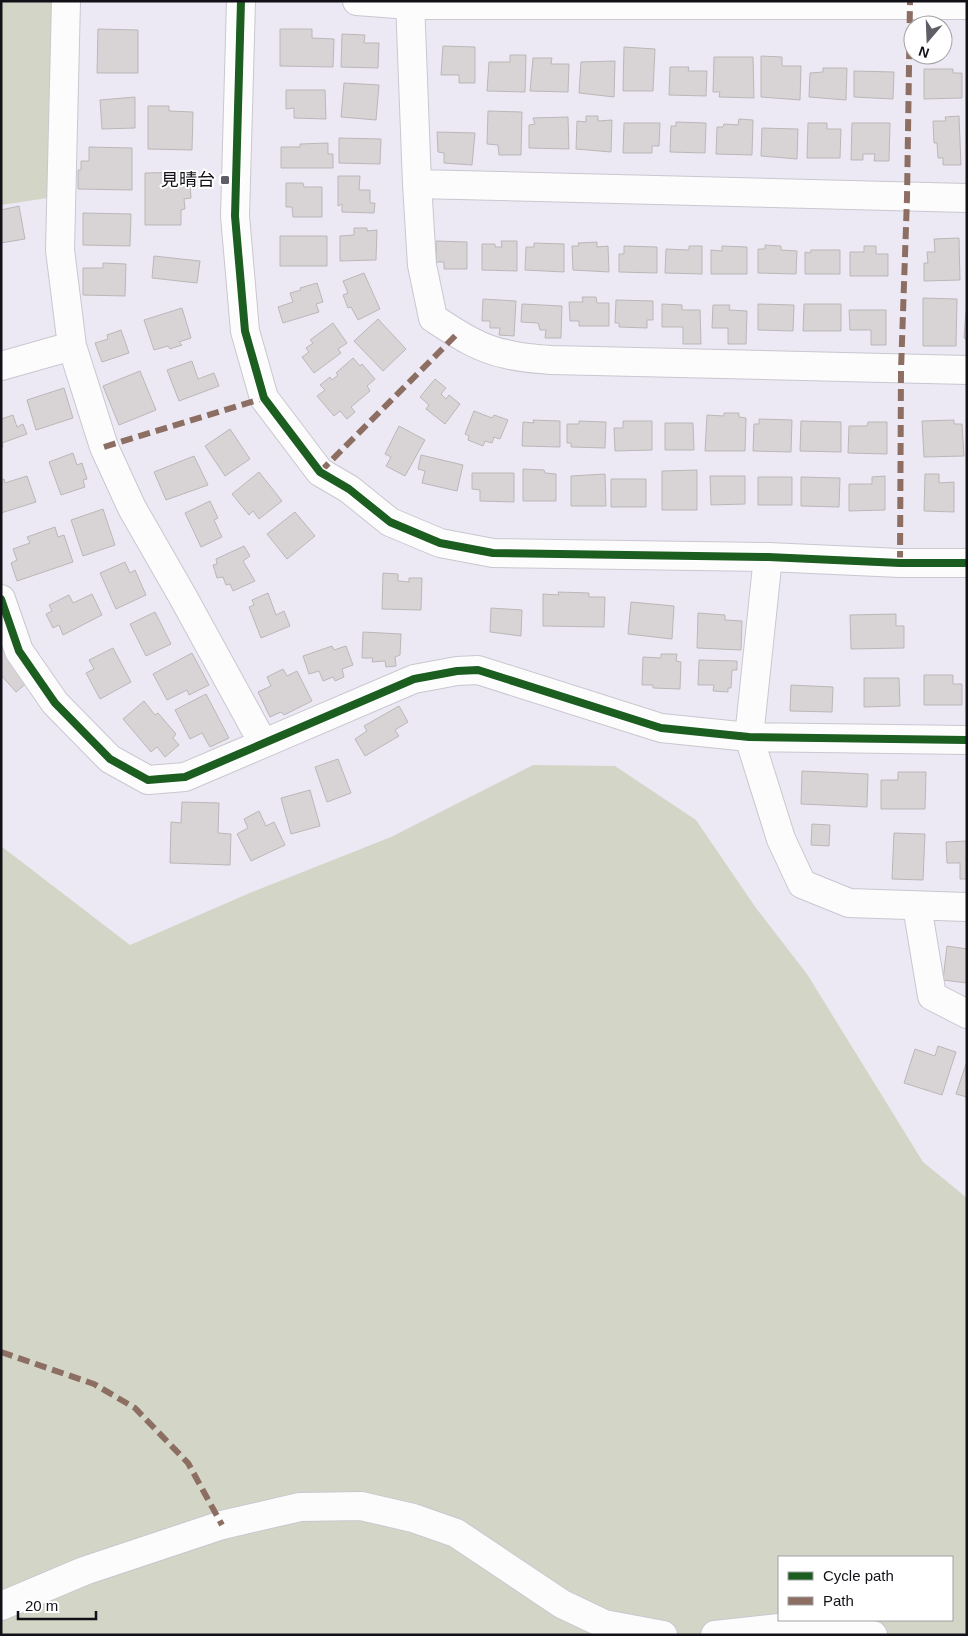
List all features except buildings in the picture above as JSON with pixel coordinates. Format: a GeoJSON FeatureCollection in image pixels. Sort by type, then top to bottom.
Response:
{"type":"FeatureCollection","features":[{"type":"Feature","properties":{"kind":"street"},"geometry":{"type":"LineString","coordinates":[[66,1],[60,250],[72,346],[104,447],[132,508],[263,743]]}},
{"type":"Feature","properties":{"kind":"street"},"geometry":{"type":"LineString","coordinates":[[241,1],[235,216],[245,331],[264,398],[320,472],[349,489],[390,522],[440,543],[493,553],[768,557],[900,563],[967,563]]}},
{"type":"Feature","properties":{"kind":"street"},"geometry":{"type":"LineString","coordinates":[[357,1],[410,3],[967,5]]}},
{"type":"Feature","properties":{"kind":"street"},"geometry":{"type":"LineString","coordinates":[[410,3],[422,265],[433,318],[457,334],[483,348],[506,355],[552,360],[967,370]]}},
{"type":"Feature","properties":{"kind":"street"},"geometry":{"type":"LineString","coordinates":[[417,184],[967,198]]}},
{"type":"Feature","properties":{"kind":"street"},"geometry":{"type":"LineString","coordinates":[[1,366],[72,346]]}},
{"type":"Feature","properties":{"kind":"street"},"geometry":{"type":"LineString","coordinates":[[768,557],[750,738],[781,839],[802,884],[849,903],[967,907]]}},
{"type":"Feature","properties":{"kind":"street"},"geometry":{"type":"LineString","coordinates":[[1,599],[19,651],[55,703],[110,759],[148,780],[185,777],[414,679],[457,671],[478,670],[661,728],[750,738],[967,740]]}},
{"type":"Feature","properties":{"kind":"street"},"geometry":{"type":"LineString","coordinates":[[917,906],[932,996],[967,1014]]}},
{"type":"Feature","properties":{"kind":"street"},"geometry":{"type":"LineString","coordinates":[[1,1606],[84,1571],[222,1525],[300,1507],[361,1506],[413,1518],[456,1533],[562,1604],[604,1624],[663,1635]]}},
{"type":"Feature","properties":{"kind":"street"},"geometry":{"type":"LineString","coordinates":[[715,1635],[806,1625],[873,1635]]}},
{"type":"Feature","properties":{"kind":"green space"},"geometry":{"type":"Polygon","coordinates":[[[1,1],[63,1],[61,196],[1,205],[1,1]]]}},
{"type":"Feature","properties":{"kind":"green space"},"geometry":{"type":"Polygon","coordinates":[[[533,765],[615,766],[696,820],[756,908],[807,974],[923,1162],[967,1198],[967,1635],[1,1635],[1,846],[130,945],[252,892],[391,837],[533,765]]]}},
{"type":"Feature","properties":{"kind":"marked path"},"geometry":{"type":"LineString","coordinates":[[900,563],[901,370],[907,198],[910,1]]}},
{"type":"Feature","properties":{"kind":"marked path"},"geometry":{"type":"LineString","coordinates":[[320,472],[457,334]]}},
{"type":"Feature","properties":{"kind":"marked path"},"geometry":{"type":"LineString","coordinates":[[104,447],[264,398]]}},
{"type":"Feature","properties":{"kind":"marked path"},"geometry":{"type":"LineString","coordinates":[[1,1352],[94,1384],[135,1408],[188,1463],[222,1525]]}},
{"type":"Feature","properties":{"kind":"cycle path"},"geometry":{"type":"LineString","coordinates":[[241,1],[235,216],[245,331],[264,398],[320,472],[349,489],[390,522],[440,543],[493,553],[768,557],[900,563],[967,563]]}},
{"type":"Feature","properties":{"kind":"cycle path"},"geometry":{"type":"LineString","coordinates":[[1,599],[19,651],[55,703],[110,759],[148,780],[185,777],[414,679],[457,671],[478,670],[661,728],[749,737],[967,740]]}},
{"type":"Feature","properties":{"kind":"place","name":"見晴台"},"geometry":{"type":"Point","coordinates":[225,180]}}]}
